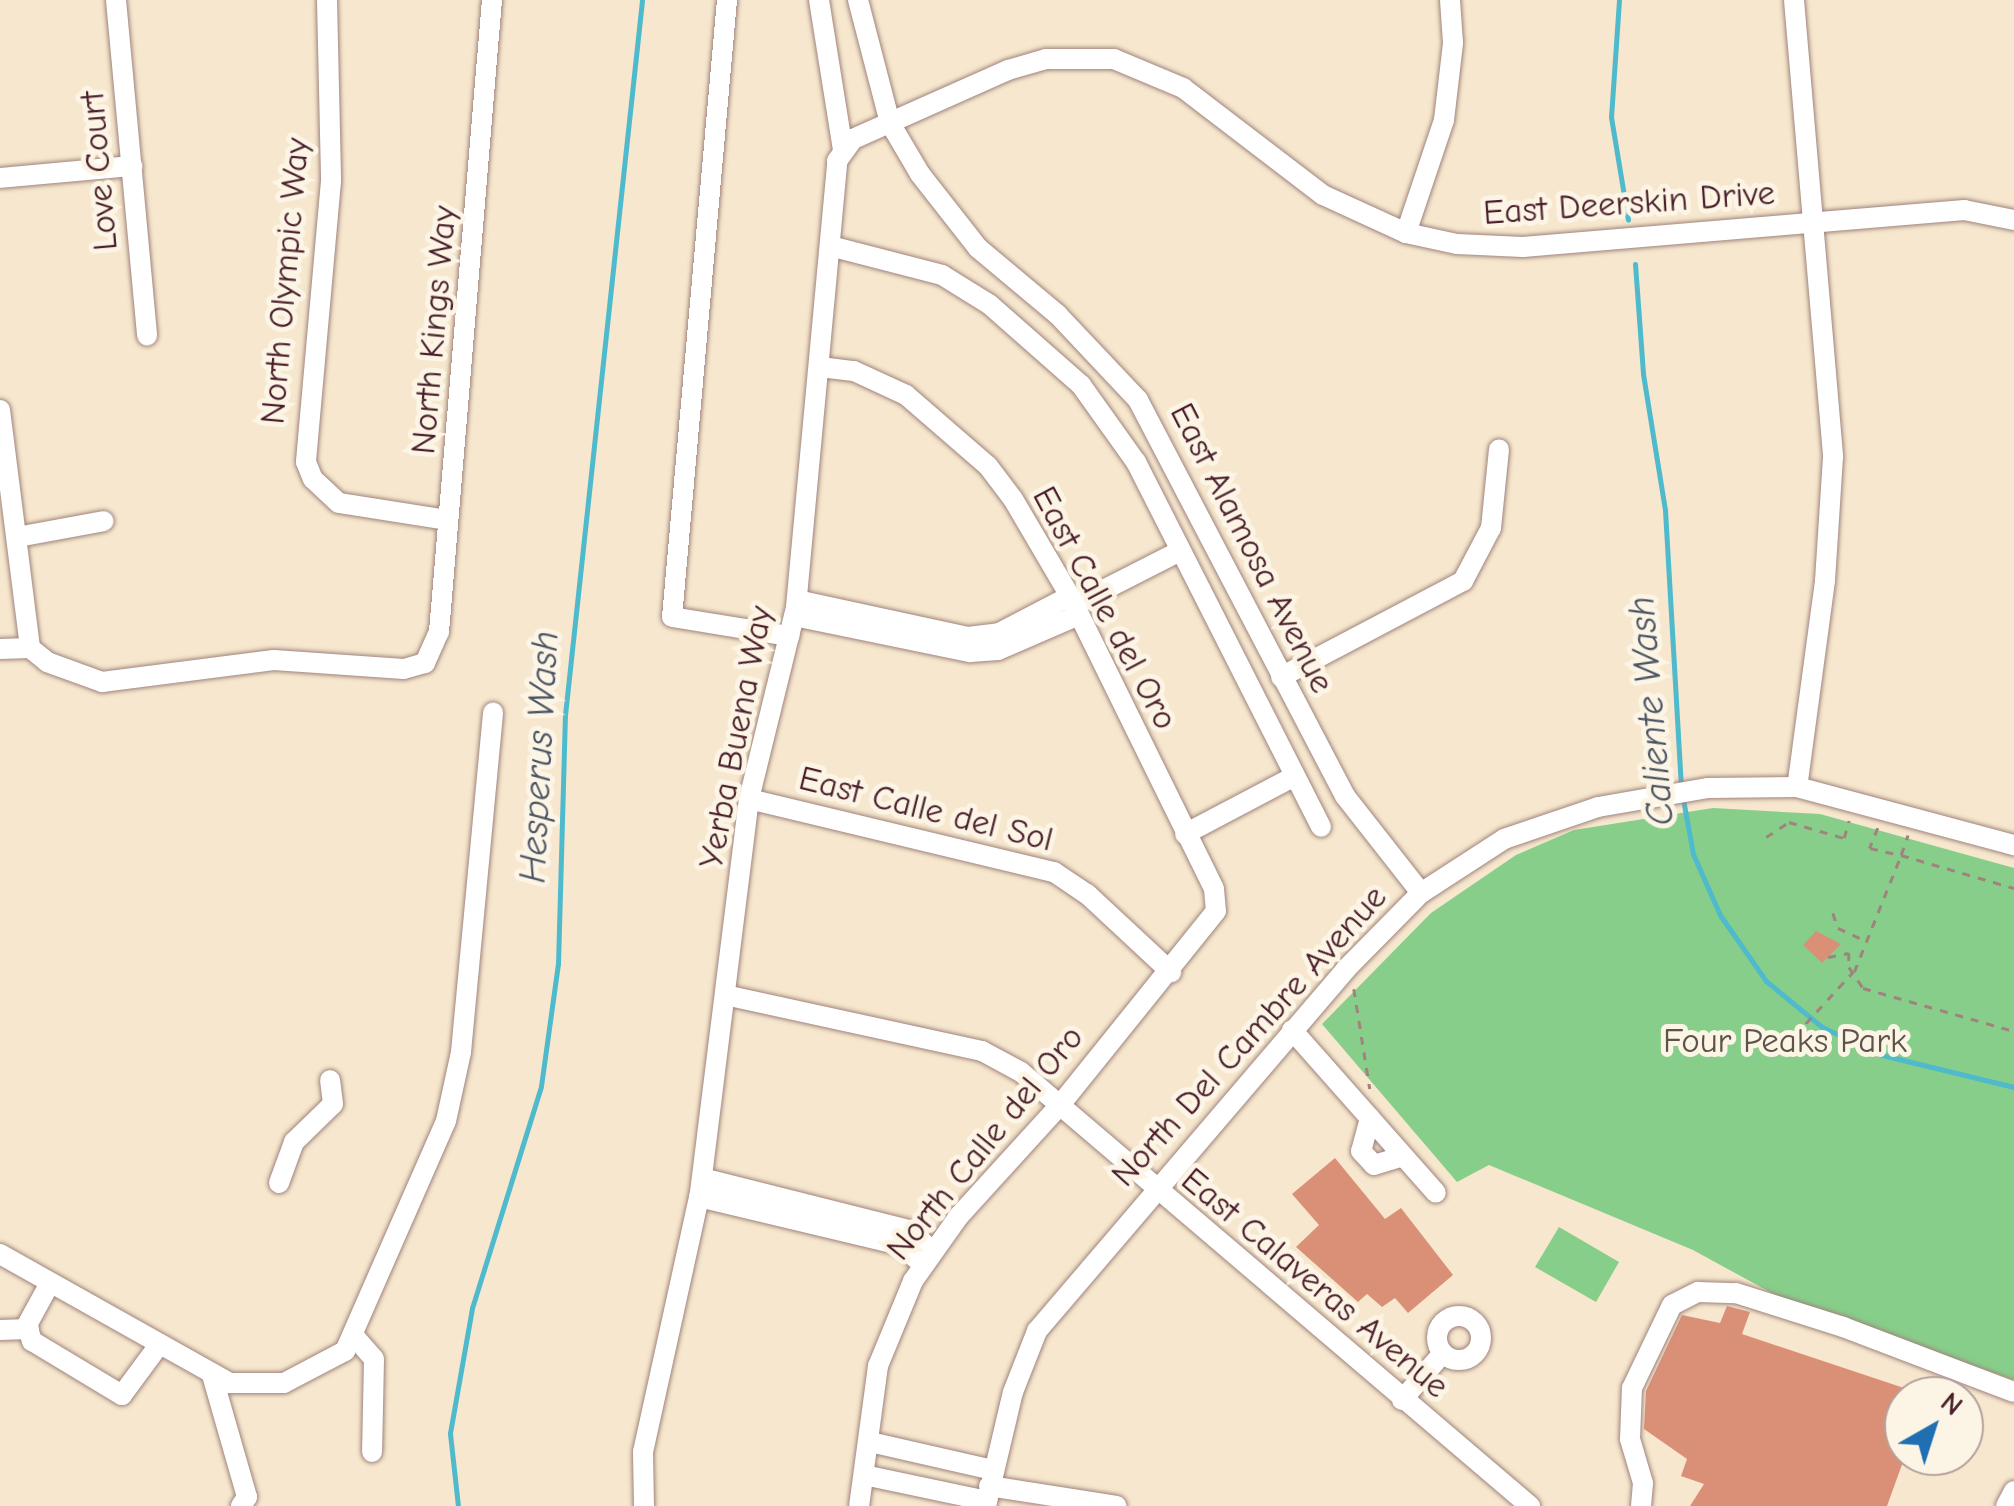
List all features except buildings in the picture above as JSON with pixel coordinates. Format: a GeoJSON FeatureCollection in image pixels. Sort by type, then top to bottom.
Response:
{"type":"FeatureCollection","features":[{"type":"Feature","properties":{"kind":"street","name":"Love Court"},"geometry":{"type":"LineString","coordinates":[[116,0],[147,336]]}},
{"type":"Feature","properties":{"kind":"street","name":"North Olympic Way"},"geometry":{"type":"LineString","coordinates":[[327,0],[331,181],[306,462],[313,480],[339,502],[448,520]]}},
{"type":"Feature","properties":{"kind":"street","name":"North Kings Way"},"geometry":{"type":"LineString","coordinates":[[30,648],[47,662],[102,682],[274,660],[404,669],[424,663],[439,632],[492,0]]}},
{"type":"Feature","properties":{"kind":"street"},"geometry":{"type":"LineString","coordinates":[[728,0],[672,617],[793,617],[968,637],[999,633],[1074,605],[1180,550]]}},
{"type":"Feature","properties":{"kind":"street","name":"Yerba Buena Way"},"geometry":{"type":"LineString","coordinates":[[644,1506],[642,1452],[701,1188],[749,799],[793,617],[843,150],[820,0]]}},
{"type":"Feature","properties":{"kind":"street","name":"East Alamosa Avenue"},"geometry":{"type":"LineString","coordinates":[[858,0],[890,123],[920,174],[978,248],[1058,314],[1138,400],[1346,796],[1421,893]]}},
{"type":"Feature","properties":{"kind":"street"},"geometry":{"type":"LineString","coordinates":[[1406,232],[1444,120],[1454,43],[1450,0]]}},
{"type":"Feature","properties":{"kind":"street"},"geometry":{"type":"LineString","coordinates":[[1794,0],[1833,457],[1825,581],[1797,787]]}},
{"type":"Feature","properties":{"kind":"street","name":"East Deerskin Drive"},"geometry":{"type":"LineString","coordinates":[[890,123],[1008,70],[1046,59],[1114,59],[1183,88],[1324,195],[1406,232],[1492,249],[1964,210],[2014,220]]}},
{"type":"Feature","properties":{"kind":"street"},"geometry":{"type":"LineString","coordinates":[[843,150],[890,123]]}},
{"type":"Feature","properties":{"kind":"street"},"geometry":{"type":"LineString","coordinates":[[0,178],[132,166]]}},
{"type":"Feature","properties":{"kind":"street"},"geometry":{"type":"LineString","coordinates":[[830,246],[942,275],[1034,340],[1118,433],[1320,828]]}},
{"type":"Feature","properties":{"kind":"street","name":"East Calle del Oro"},"geometry":{"type":"LineString","coordinates":[[820,367],[883,382],[958,437],[1013,499],[1074,605],[1214,889],[1216,911]]}},
{"type":"Feature","properties":{"kind":"street"},"geometry":{"type":"LineString","coordinates":[[0,410],[30,648],[0,649]]}},
{"type":"Feature","properties":{"kind":"street"},"geometry":{"type":"LineString","coordinates":[[1281,677],[1462,580],[1491,528],[1499,449]]}},
{"type":"Feature","properties":{"kind":"street"},"geometry":{"type":"LineString","coordinates":[[17,538],[104,521]]}},
{"type":"Feature","properties":{"kind":"street"},"geometry":{"type":"LineString","coordinates":[[0,1254],[230,1383],[284,1383],[344,1351],[428,1170],[461,1052],[493,713]]}},
{"type":"Feature","properties":{"kind":"street"},"geometry":{"type":"LineString","coordinates":[[1184,834],[1294,776]]}},
{"type":"Feature","properties":{"kind":"street","name":"North Del Cambre Avenue"},"geometry":{"type":"LineString","coordinates":[[989,1491],[1037,1331],[1154,1188],[1292,1030],[1421,893],[1504,839],[1598,807],[1708,788],[1797,787],[2014,844]]}},
{"type":"Feature","properties":{"kind":"street","name":"East Calle del Sol"},"geometry":{"type":"LineString","coordinates":[[749,799],[1054,872],[1087,894],[1171,972]]}},
{"type":"Feature","properties":{"kind":"street","name":"North Calle del Oro"},"geometry":{"type":"LineString","coordinates":[[859,1506],[878,1366],[928,1258],[1171,972],[1216,911]]}},
{"type":"Feature","properties":{"kind":"street","name":"East Calaveras Avenue"},"geometry":{"type":"LineString","coordinates":[[725,994],[982,1051],[1060,1104],[1530,1506]]}},
{"type":"Feature","properties":{"kind":"street"},"geometry":{"type":"LineString","coordinates":[[1292,1030],[1436,1193]]}},
{"type":"Feature","properties":{"kind":"street"},"geometry":{"type":"LineString","coordinates":[[279,1183],[294,1142],[333,1104],[330,1080]]}},
{"type":"Feature","properties":{"kind":"street"},"geometry":{"type":"LineString","coordinates":[[701,1188],[901,1245],[928,1258]]}},
{"type":"Feature","properties":{"kind":"street"},"geometry":{"type":"LineString","coordinates":[[50,1283],[29,1330],[32,1341],[122,1394],[159,1346]]}},
{"type":"Feature","properties":{"kind":"street"},"geometry":{"type":"LineString","coordinates":[[1641,1506],[1643,1483],[1630,1440],[1632,1388],[1672,1306],[1698,1292],[1736,1293],[1790,1310],[2014,1392]]}},
{"type":"Feature","properties":{"kind":"street"},"geometry":{"type":"LineString","coordinates":[[0,1330],[29,1330]]}},
{"type":"Feature","properties":{"kind":"street"},"geometry":{"type":"LineString","coordinates":[[354,1336],[374,1359],[372,1452]]}},
{"type":"Feature","properties":{"kind":"street"},"geometry":{"type":"LineString","coordinates":[[1402,1400],[1443,1353]]}},
{"type":"Feature","properties":{"kind":"street"},"geometry":{"type":"LineString","coordinates":[[212,1375],[248,1497],[241,1506]]}},
{"type":"Feature","properties":{"kind":"street"},"geometry":{"type":"LineString","coordinates":[[870,1442],[989,1491]]}},
{"type":"Feature","properties":{"kind":"street"},"geometry":{"type":"LineString","coordinates":[[864,1475],[1116,1506]]}},
{"type":"Feature","properties":{"kind":"street"},"geometry":{"type":"LineString","coordinates":[[2006,1506],[2014,1491]]}},
{"type":"Feature","properties":{"kind":"path"},"geometry":{"type":"LineString","coordinates":[[1766,837],[1789,822],[1844,838],[1850,823],[1836,814]]}},
{"type":"Feature","properties":{"kind":"path"},"geometry":{"type":"LineString","coordinates":[[1884,828],[1875,830],[1870,848],[2014,888]]}},
{"type":"Feature","properties":{"kind":"path"},"geometry":{"type":"LineString","coordinates":[[1896,831],[1926,839]]}},
{"type":"Feature","properties":{"kind":"path"},"geometry":{"type":"LineString","coordinates":[[1784,1047],[1840,980],[1854,972],[1908,834]]}},
{"type":"Feature","properties":{"kind":"path"},"geometry":{"type":"LineString","coordinates":[[1834,913],[1838,928],[1864,939]]}},
{"type":"Feature","properties":{"kind":"path"},"geometry":{"type":"LineString","coordinates":[[1828,957],[1846,951],[1864,988],[2014,1031]]}},
{"type":"Feature","properties":{"kind":"path"},"geometry":{"type":"LineString","coordinates":[[1354,986],[1372,1085],[1364,1097]]}},
{"type":"Feature","properties":{"kind":"green space","name":"Four Peaks Park"},"geometry":{"type":"Polygon","coordinates":[[[1713,808],[1820,814],[2014,868],[2014,1380],[1779,1297],[1693,1250],[1489,1165],[1457,1182],[1322,1024],[1431,913],[1516,855],[1574,830],[1713,808]]]}},
{"type":"Feature","properties":{"kind":"green space"},"geometry":{"type":"Polygon","coordinates":[[[1559,1227],[1619,1262],[1596,1302],[1535,1267],[1559,1227]]]}},
{"type":"Feature","properties":{"kind":"waterway","name":"Hesperus Wash"},"geometry":{"type":"LineString","coordinates":[[458,1506],[450,1433],[472,1308],[541,1086],[558,964],[565,715],[642,0]]}},
{"type":"Feature","properties":{"kind":"waterway","name":"Caliente Wash"},"geometry":{"type":"LineString","coordinates":[[1619,0],[1611,117],[1628,220]]}},
{"type":"Feature","properties":{"kind":"waterway","name":"Caliente Wash"},"geometry":{"type":"LineString","coordinates":[[1635,264],[1643,374],[1665,510],[1681,788]]}},
{"type":"Feature","properties":{"kind":"waterway","name":"Caliente Wash"},"geometry":{"type":"LineString","coordinates":[[1683,799],[1693,854],[1720,915],[1766,981],[1822,1027],[1882,1055],[2014,1087]]}}]}
